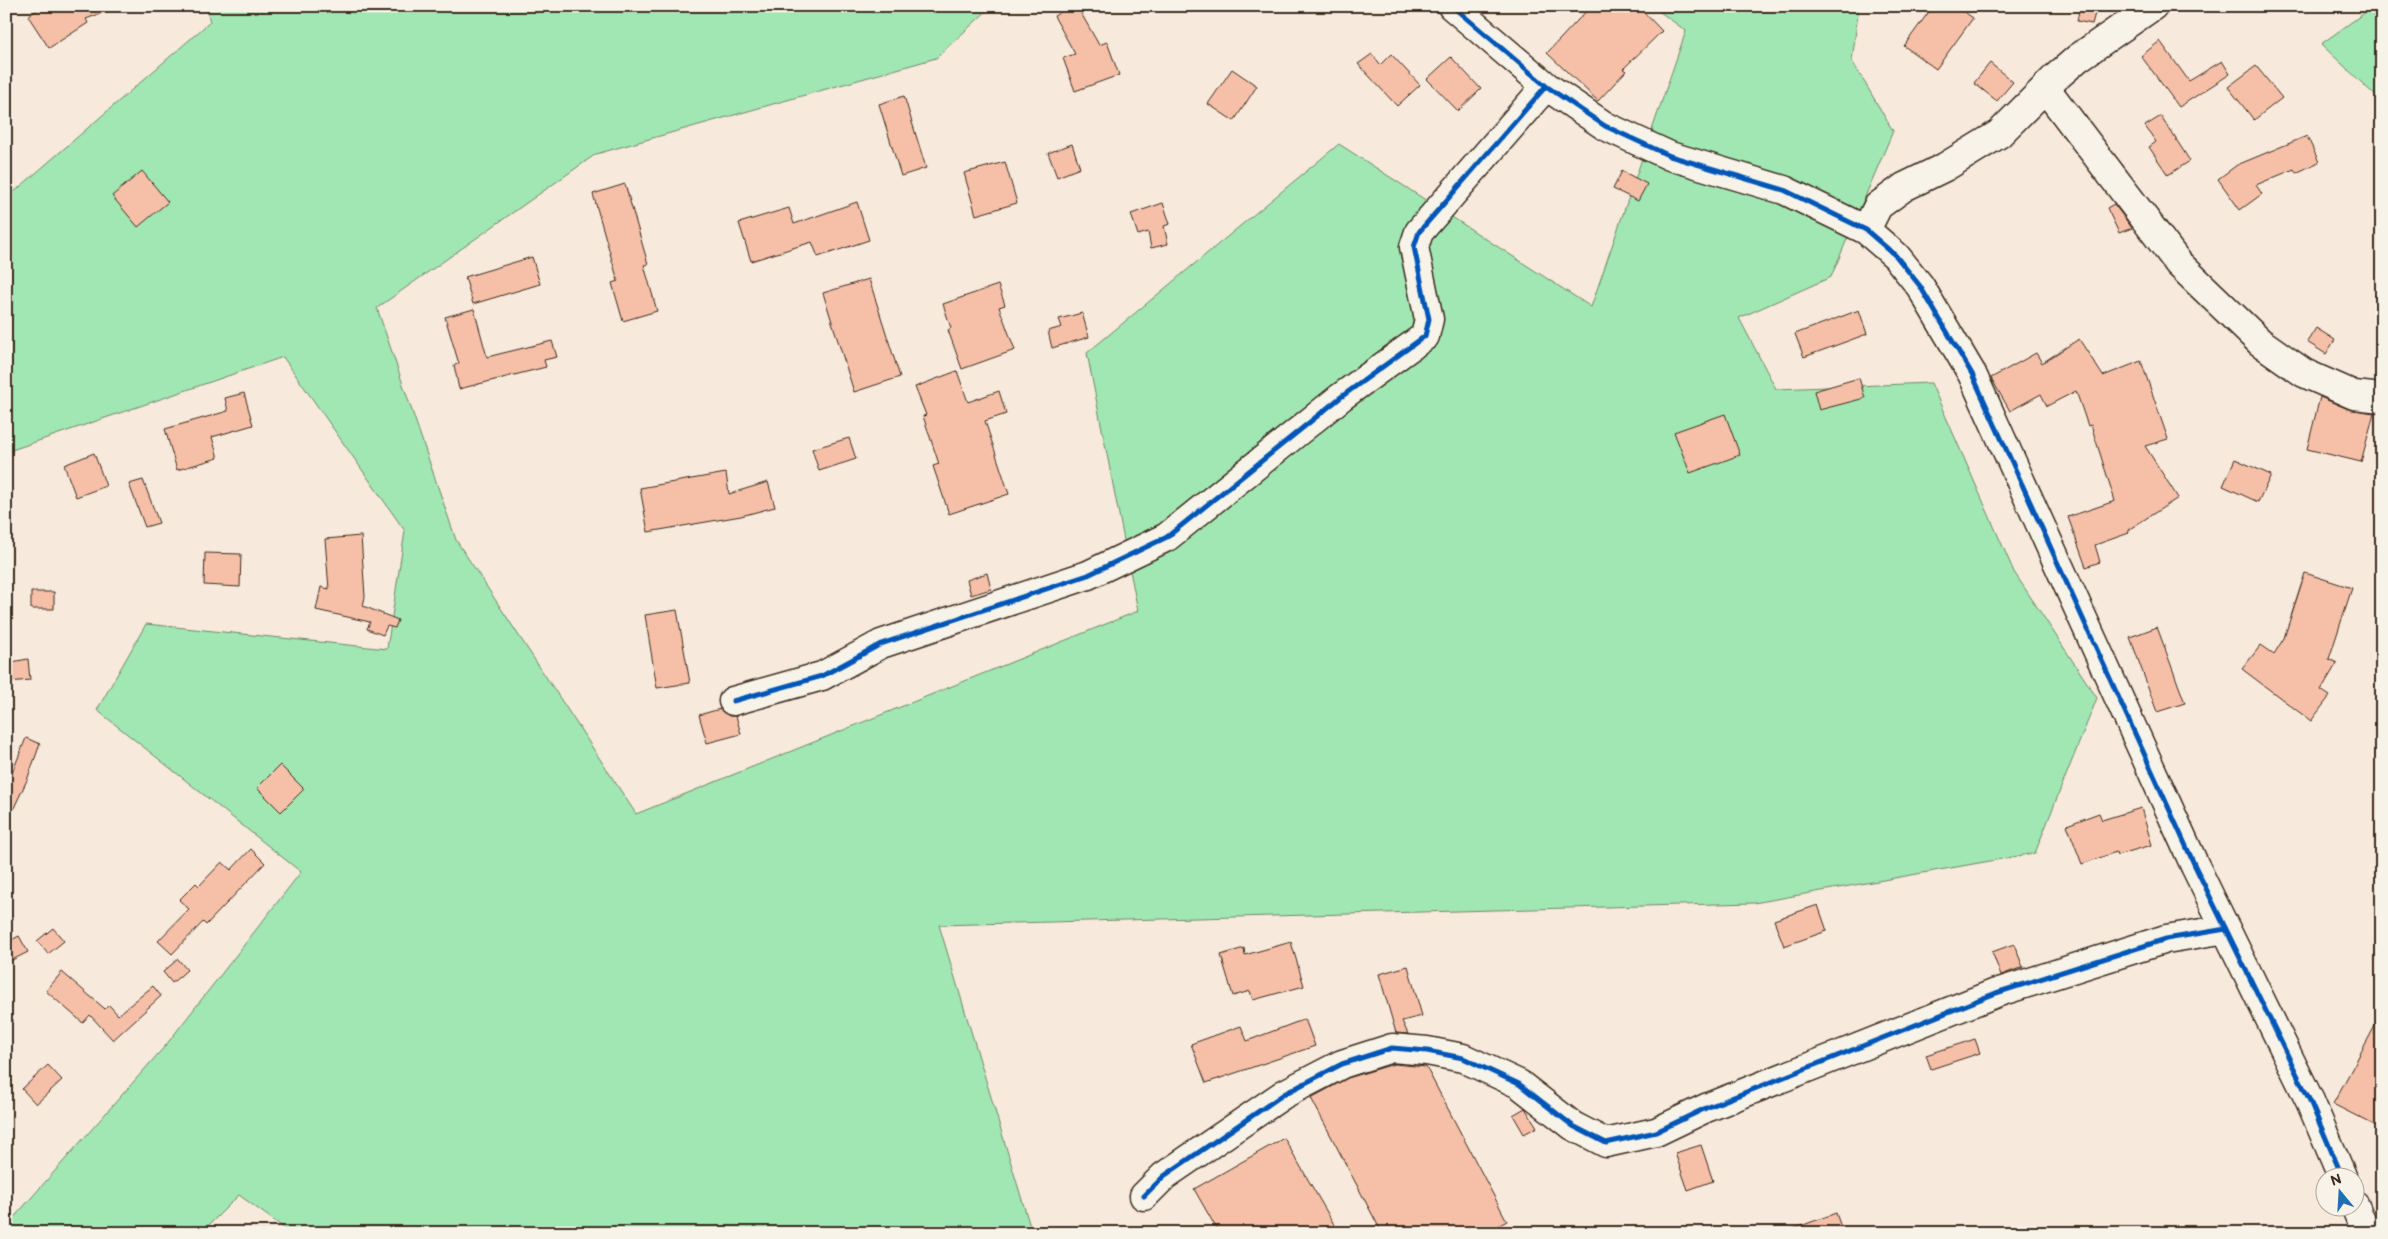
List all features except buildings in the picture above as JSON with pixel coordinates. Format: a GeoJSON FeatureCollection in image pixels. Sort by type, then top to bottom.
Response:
{"type":"FeatureCollection","features":[{"type":"Feature","properties":{"kind":"street"},"geometry":{"type":"LineString","coordinates":[[1452,6],[1546,86],[1605,126],[1670,156],[1784,190],[1866,230],[1896,256],[1920,286],[1972,374],[2226,929],[2310,1101],[2338,1166]]}},
{"type":"Feature","properties":{"kind":"street"},"geometry":{"type":"LineString","coordinates":[[1866,230],[1878,206],[1904,187],[1945,167],[1999,134],[2078,58],[2154,6]]}},
{"type":"Feature","properties":{"kind":"street"},"geometry":{"type":"LineString","coordinates":[[733,701],[822,676],[881,644],[1088,575],[1166,536],[1340,397],[1425,336],[1429,319],[1414,247],[1419,232],[1546,86]]}},
{"type":"Feature","properties":{"kind":"street"},"geometry":{"type":"LineString","coordinates":[[2046,89],[2179,264],[2260,342],[2304,374],[2354,395],[2382,398]]}},
{"type":"Feature","properties":{"kind":"street"},"geometry":{"type":"LineString","coordinates":[[1144,1196],[1164,1176],[1284,1094],[1342,1064],[1392,1048],[1427,1051],[1463,1058],[1519,1084],[1573,1126],[1606,1143],[1656,1132],[1706,1108],[1996,993],[2166,938],[2226,929]]}},
{"type":"Feature","properties":{"kind":"street"},"geometry":{"type":"LineString","coordinates":[[2359,1216],[2366,1233]]}},
{"type":"Feature","properties":{"kind":"green space"},"geometry":{"type":"Polygon","coordinates":[[[206,6],[992,6],[936,58],[596,154],[377,308],[456,540],[636,814],[1138,611],[1087,353],[1339,144],[1591,307],[1686,31],[1652,6],[1859,6],[1852,61],[1893,131],[1831,277],[1739,318],[1776,389],[1931,383],[2014,572],[2097,698],[2035,853],[1754,903],[939,925],[1032,1233],[291,1233],[239,1195],[201,1233],[10,1233],[10,1222],[166,1045],[301,872],[97,710],[146,624],[387,649],[405,531],[283,357],[6,452],[6,199],[210,22],[206,6]]]}},
{"type":"Feature","properties":{"kind":"green space"},"geometry":{"type":"Polygon","coordinates":[[[2374,6],[2382,6],[2382,102],[2321,44],[2374,6]]]}},
{"type":"Feature","properties":{"kind":"cycle path"},"geometry":{"type":"LineString","coordinates":[[1452,6],[1546,86],[1605,126],[1670,156],[1784,190],[1866,230],[1896,256],[1920,286],[1972,374],[2195,866],[2310,1101],[2338,1166]]}},
{"type":"Feature","properties":{"kind":"cycle path"},"geometry":{"type":"LineString","coordinates":[[733,701],[822,676],[881,644],[1088,575],[1167,537],[1341,397],[1425,336],[1429,319],[1414,247],[1419,232],[1546,86]]}},
{"type":"Feature","properties":{"kind":"cycle path"},"geometry":{"type":"LineString","coordinates":[[1144,1196],[1164,1176],[1284,1094],[1342,1064],[1392,1048],[1427,1051],[1463,1058],[1519,1084],[1573,1126],[1606,1143],[1656,1132],[1706,1108],[1996,993],[2166,939],[2226,929]]}}]}
